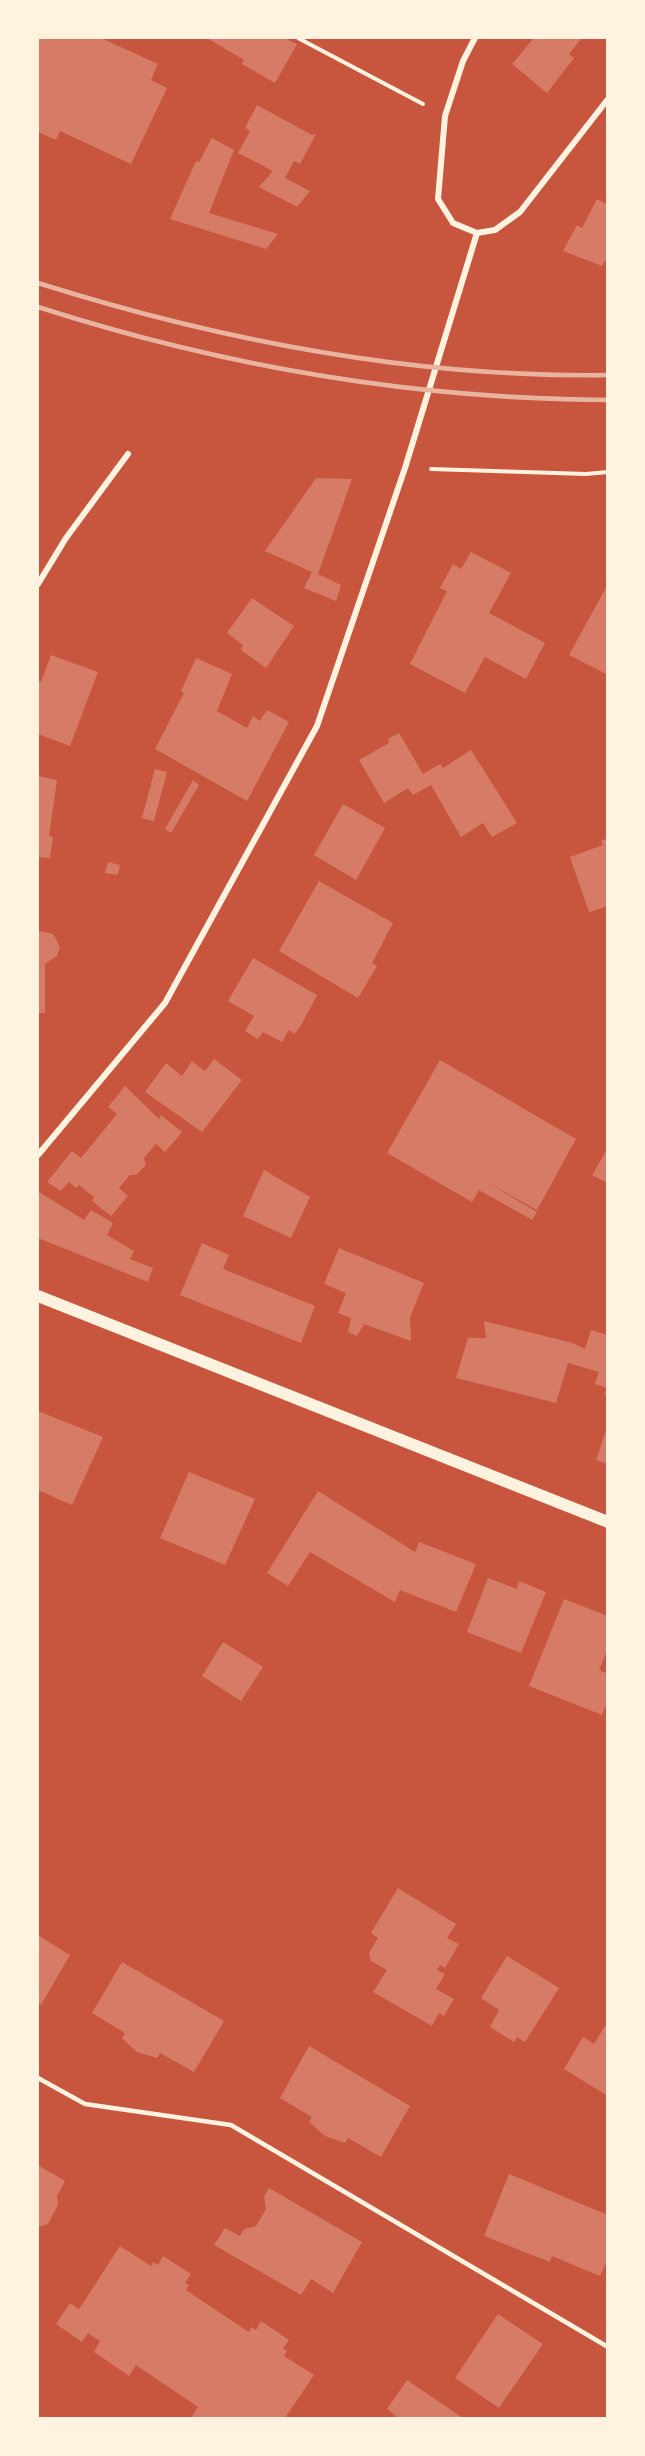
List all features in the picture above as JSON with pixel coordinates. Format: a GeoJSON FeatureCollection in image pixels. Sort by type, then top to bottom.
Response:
{"type":"FeatureCollection","features":[{"type":"Feature","properties":{"kind":"main road"},"geometry":{"type":"LineString","coordinates":[[38,1296],[608,1522]]}},
{"type":"Feature","properties":{"kind":"street"},"geometry":{"type":"LineString","coordinates":[[475,38],[463,61],[445,116],[438,199],[453,223],[477,233],[495,230],[520,212],[608,99]]}},
{"type":"Feature","properties":{"kind":"street"},"geometry":{"type":"LineString","coordinates":[[38,1155],[165,1003],[317,726],[405,468],[477,233]]}},
{"type":"Feature","properties":{"kind":"street"},"geometry":{"type":"LineString","coordinates":[[38,585],[66,537],[128,454]]}},
{"type":"Feature","properties":{"kind":"lane"},"geometry":{"type":"LineString","coordinates":[[38,2078],[85,2104],[231,2125],[608,2347]]}},
{"type":"Feature","properties":{"kind":"path"},"geometry":{"type":"LineString","coordinates":[[298,38],[445,116]]}},
{"type":"Feature","properties":{"kind":"path"},"geometry":{"type":"LineString","coordinates":[[405,468],[608,472]]}},
{"type":"Feature","properties":{"kind":"building"},"geometry":{"type":"Polygon","coordinates":[[[38,38],[101,38],[158,64],[151,80],[167,88],[131,164],[60,131],[56,140],[38,132],[38,38]]]}},
{"type":"Feature","properties":{"kind":"building"},"geometry":{"type":"Polygon","coordinates":[[[207,38],[284,38],[297,44],[275,83],[242,64],[244,60],[207,38]]]}},
{"type":"Feature","properties":{"kind":"building"},"geometry":{"type":"Polygon","coordinates":[[[534,38],[582,38],[569,54],[574,58],[547,93],[512,64],[534,38]]]}},
{"type":"Feature","properties":{"kind":"building"},"geometry":{"type":"Polygon","coordinates":[[[257,105],[312,135],[316,134],[300,164],[294,161],[285,178],[310,191],[297,207],[259,187],[273,171],[238,153],[250,131],[245,128],[257,105]]]}},
{"type":"Feature","properties":{"kind":"building"},"geometry":{"type":"Polygon","coordinates":[[[212,138],[234,150],[209,213],[278,234],[266,249],[170,219],[196,161],[199,162],[212,138]]]}},
{"type":"Feature","properties":{"kind":"building"},"geometry":{"type":"Polygon","coordinates":[[[597,199],[608,205],[608,263],[605,261],[602,266],[563,251],[577,225],[582,228],[597,199]]]}},
{"type":"Feature","properties":{"kind":"building"},"geometry":{"type":"Polygon","coordinates":[[[316,478],[352,479],[318,574],[341,585],[336,601],[304,588],[312,572],[265,551],[316,478]]]}},
{"type":"Feature","properties":{"kind":"building"},"geometry":{"type":"Polygon","coordinates":[[[471,552],[511,573],[489,613],[545,643],[526,679],[485,657],[465,693],[410,664],[447,591],[440,588],[453,564],[461,569],[471,552]]]}},
{"type":"Feature","properties":{"kind":"building"},"geometry":{"type":"Polygon","coordinates":[[[608,584],[608,675],[569,655],[608,584]]]}},
{"type":"Feature","properties":{"kind":"building"},"geometry":{"type":"Polygon","coordinates":[[[252,598],[294,626],[266,668],[241,650],[243,645],[227,633],[252,598]]]}},
{"type":"Feature","properties":{"kind":"building"},"geometry":{"type":"Polygon","coordinates":[[[51,655],[98,672],[70,746],[38,734],[38,681],[41,682],[51,655]]]}},
{"type":"Feature","properties":{"kind":"building"},"geometry":{"type":"Polygon","coordinates":[[[196,658],[232,674],[217,711],[247,728],[253,716],[260,721],[267,710],[289,722],[247,801],[155,749],[184,693],[181,691],[196,658]]]}},
{"type":"Feature","properties":{"kind":"building"},"geometry":{"type":"Polygon","coordinates":[[[399,733],[423,774],[440,764],[443,768],[471,750],[517,823],[492,837],[483,823],[461,837],[431,785],[413,795],[408,788],[384,803],[359,760],[389,743],[388,739],[399,733]]]}},
{"type":"Feature","properties":{"kind":"building"},"geometry":{"type":"Polygon","coordinates":[[[155,769],[167,772],[154,821],[142,818],[155,769]]]}},
{"type":"Feature","properties":{"kind":"building"},"geometry":{"type":"Polygon","coordinates":[[[38,776],[57,780],[49,836],[53,837],[50,858],[38,857],[38,776]]]}},
{"type":"Feature","properties":{"kind":"building"},"geometry":{"type":"Polygon","coordinates":[[[193,780],[199,785],[171,833],[165,829],[193,780]]]}},
{"type":"Feature","properties":{"kind":"building"},"geometry":{"type":"Polygon","coordinates":[[[343,804],[385,828],[356,880],[314,855],[343,804]]]}},
{"type":"Feature","properties":{"kind":"building"},"geometry":{"type":"Polygon","coordinates":[[[608,838],[608,906],[589,912],[570,857],[603,845],[601,841],[608,838]]]}},
{"type":"Feature","properties":{"kind":"building"},"geometry":{"type":"Polygon","coordinates":[[[108,862],[120,865],[118,875],[105,873],[108,862]]]}},
{"type":"Feature","properties":{"kind":"building"},"geometry":{"type":"Polygon","coordinates":[[[319,881],[393,923],[372,963],[377,966],[358,998],[279,951],[319,881]]]}},
{"type":"Feature","properties":{"kind":"building"},"geometry":{"type":"Polygon","coordinates":[[[38,931],[53,934],[60,947],[57,956],[45,964],[45,1013],[38,1013],[38,931]]]}},
{"type":"Feature","properties":{"kind":"building"},"geometry":{"type":"Polygon","coordinates":[[[253,958],[317,995],[300,1027],[294,1034],[289,1030],[282,1042],[263,1032],[258,1039],[245,1031],[254,1016],[228,1001],[253,958]]]}},
{"type":"Feature","properties":{"kind":"building"},"geometry":{"type":"Polygon","coordinates":[[[214,1059],[242,1080],[202,1132],[145,1092],[166,1063],[182,1076],[192,1061],[205,1071],[214,1059]]]}},
{"type":"Feature","properties":{"kind":"building"},"geometry":{"type":"Polygon","coordinates":[[[440,1060],[576,1139],[537,1210],[483,1180],[537,1212],[532,1220],[479,1190],[472,1202],[387,1153],[440,1060]]]}},
{"type":"Feature","properties":{"kind":"building"},"geometry":{"type":"Polygon","coordinates":[[[125,1086],[159,1119],[161,1115],[182,1132],[165,1152],[156,1144],[144,1158],[146,1165],[136,1175],[130,1175],[119,1188],[128,1196],[111,1216],[92,1201],[94,1197],[79,1185],[76,1188],[69,1182],[61,1191],[47,1182],[72,1151],[81,1158],[117,1114],[108,1107],[125,1086]]]}},
{"type":"Feature","properties":{"kind":"building"},"geometry":{"type":"Polygon","coordinates":[[[608,1148],[608,1183],[592,1175],[608,1148]]]}},
{"type":"Feature","properties":{"kind":"building"},"geometry":{"type":"Polygon","coordinates":[[[264,1170],[310,1197],[291,1238],[243,1216],[264,1170]]]}},
{"type":"Feature","properties":{"kind":"building"},"geometry":{"type":"Polygon","coordinates":[[[39,1192],[84,1220],[91,1210],[113,1223],[107,1235],[134,1251],[130,1259],[153,1268],[148,1282],[38,1238],[39,1192]]]}},
{"type":"Feature","properties":{"kind":"building"},"geometry":{"type":"Polygon","coordinates":[[[202,1243],[229,1255],[223,1269],[315,1306],[301,1343],[180,1295],[202,1243]]]}},
{"type":"Feature","properties":{"kind":"building"},"geometry":{"type":"Polygon","coordinates":[[[339,1248],[424,1283],[410,1317],[411,1341],[364,1324],[357,1336],[348,1332],[351,1318],[338,1313],[346,1293],[324,1284],[339,1248]]]}},
{"type":"Feature","properties":{"kind":"building"},"geometry":{"type":"Polygon","coordinates":[[[484,1321],[573,1343],[585,1349],[591,1330],[608,1335],[608,1395],[604,1394],[607,1388],[595,1384],[599,1372],[568,1363],[556,1403],[456,1378],[468,1338],[486,1338],[484,1321]]]}},
{"type":"Feature","properties":{"kind":"building"},"geometry":{"type":"Polygon","coordinates":[[[38,1411],[103,1437],[72,1505],[38,1490],[38,1411]]]}},
{"type":"Feature","properties":{"kind":"building"},"geometry":{"type":"Polygon","coordinates":[[[608,1428],[608,1464],[596,1460],[608,1428]]]}},
{"type":"Feature","properties":{"kind":"building"},"geometry":{"type":"Polygon","coordinates":[[[189,1472],[255,1499],[225,1565],[160,1538],[189,1472]]]}},
{"type":"Feature","properties":{"kind":"building"},"geometry":{"type":"Polygon","coordinates":[[[318,1491],[415,1552],[419,1542],[476,1564],[456,1612],[400,1590],[395,1602],[310,1552],[288,1586],[267,1573],[318,1491]]]}},
{"type":"Feature","properties":{"kind":"building"},"geometry":{"type":"Polygon","coordinates":[[[488,1578],[517,1589],[519,1581],[546,1592],[521,1653],[467,1632],[488,1578]]]}},
{"type":"Feature","properties":{"kind":"building"},"geometry":{"type":"Polygon","coordinates":[[[564,1599],[608,1616],[608,1648],[599,1670],[608,1674],[608,1700],[602,1715],[529,1686],[564,1599]]]}},
{"type":"Feature","properties":{"kind":"building"},"geometry":{"type":"Polygon","coordinates":[[[223,1642],[263,1667],[241,1701],[202,1676],[223,1642]]]}},
{"type":"Feature","properties":{"kind":"building"},"geometry":{"type":"Polygon","coordinates":[[[398,1888],[456,1924],[447,1938],[459,1944],[445,1968],[440,1965],[437,1970],[445,1974],[436,1989],[454,1999],[444,2016],[439,2013],[432,2026],[373,1992],[387,1970],[371,1961],[369,1953],[378,1938],[371,1933],[398,1888]]]}},
{"type":"Feature","properties":{"kind":"building"},"geometry":{"type":"Polygon","coordinates":[[[38,1935],[70,1955],[41,2005],[38,2003],[38,1935]]]}},
{"type":"Feature","properties":{"kind":"building"},"geometry":{"type":"Polygon","coordinates":[[[507,1956],[559,1988],[525,2042],[517,2037],[514,2042],[490,2027],[499,2010],[481,1998],[507,1956]]]}},
{"type":"Feature","properties":{"kind":"building"},"geometry":{"type":"Polygon","coordinates":[[[122,1962],[224,2021],[194,2072],[160,2053],[157,2058],[137,2052],[122,2038],[125,2033],[92,2013],[122,1962]]]}},
{"type":"Feature","properties":{"kind":"building"},"geometry":{"type":"Polygon","coordinates":[[[608,2021],[608,2096],[564,2069],[583,2037],[594,2044],[608,2021]]]}},
{"type":"Feature","properties":{"kind":"building"},"geometry":{"type":"Polygon","coordinates":[[[309,2046],[410,2106],[381,2157],[348,2138],[345,2143],[325,2136],[309,2122],[312,2117],[280,2098],[309,2046]]]}},
{"type":"Feature","properties":{"kind":"building"},"geometry":{"type":"Polygon","coordinates":[[[38,2165],[65,2181],[57,2196],[58,2205],[48,2224],[38,2227],[38,2165]]]}},
{"type":"Feature","properties":{"kind":"building"},"geometry":{"type":"Polygon","coordinates":[[[509,2174],[608,2215],[608,2258],[600,2276],[552,2256],[550,2262],[484,2236],[509,2174]]]}},
{"type":"Feature","properties":{"kind":"building"},"geometry":{"type":"Polygon","coordinates":[[[269,2188],[362,2242],[333,2293],[311,2279],[301,2295],[214,2245],[225,2228],[240,2236],[244,2229],[256,2226],[266,2209],[264,2196],[269,2188]]]}},
{"type":"Feature","properties":{"kind":"building"},"geometry":{"type":"Polygon","coordinates":[[[120,2246],[151,2266],[153,2262],[158,2265],[163,2256],[191,2274],[185,2283],[189,2285],[186,2290],[249,2332],[251,2327],[256,2330],[261,2321],[289,2340],[283,2348],[287,2351],[284,2356],[314,2375],[285,2418],[191,2418],[198,2407],[136,2365],[129,2376],[94,2352],[100,2341],[88,2333],[82,2342],[56,2324],[70,2303],[79,2309],[120,2246]]]}},
{"type":"Feature","properties":{"kind":"building"},"geometry":{"type":"Polygon","coordinates":[[[498,2314],[543,2344],[499,2408],[455,2378],[498,2314]]]}},
{"type":"Feature","properties":{"kind":"building"},"geometry":{"type":"Polygon","coordinates":[[[407,2380],[463,2418],[394,2418],[396,2416],[387,2409],[407,2380]]]}},
{"type":"Feature","properties":{"kind":"railway"},"geometry":{"type":"LineString","coordinates":[[38,283],[177,322],[319,352],[390,363],[463,370],[608,375]]}},
{"type":"Feature","properties":{"kind":"railway"},"geometry":{"type":"LineString","coordinates":[[38,307],[177,346],[319,375],[390,386],[463,393],[608,400]]}}]}
